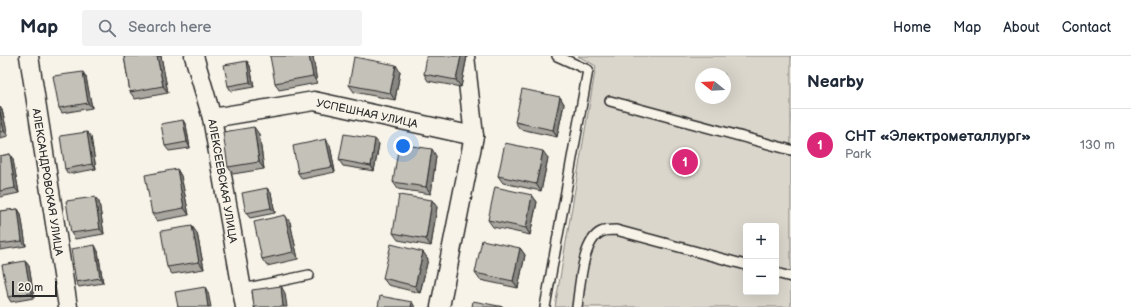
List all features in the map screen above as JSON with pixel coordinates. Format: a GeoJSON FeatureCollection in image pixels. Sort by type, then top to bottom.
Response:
{"type":"FeatureCollection","features":[{"type":"Feature","properties":{"kind":"street","name":"АЛЕКСАНДРОВСКАЯ УЛИЦА"},"geometry":{"type":"LineString","coordinates":[[29,56],[68,307]]}},
{"type":"Feature","properties":{"kind":"street","name":"АЛЕКСЕЕВСКАЯ УЛИЦА"},"geometry":{"type":"LineString","coordinates":[[194,56],[212,118],[245,307]]}},
{"type":"Feature","properties":{"kind":"street"},"geometry":{"type":"LineString","coordinates":[[440,307],[474,136],[465,56]]}},
{"type":"Feature","properties":{"kind":"street","name":"УСПЕШНАЯ УЛИЦА"},"geometry":{"type":"LineString","coordinates":[[212,118],[314,101],[474,136]]}},
{"type":"Feature","properties":{"kind":"lane"},"geometry":{"type":"LineString","coordinates":[[545,307],[588,70],[558,56]]}},
{"type":"Feature","properties":{"kind":"lane"},"geometry":{"type":"LineString","coordinates":[[610,101],[791,150]]}},
{"type":"Feature","properties":{"kind":"lane"},"geometry":{"type":"LineString","coordinates":[[577,307],[585,255],[592,238],[602,231],[616,230],[743,264]]}},
{"type":"Feature","properties":{"kind":"lane"},"geometry":{"type":"LineString","coordinates":[[779,274],[791,277]]}},
{"type":"Feature","properties":{"kind":"lane"},"geometry":{"type":"LineString","coordinates":[[242,289],[309,275]]}},
{"type":"Feature","properties":{"kind":"shaded area"},"geometry":{"type":"Polygon","coordinates":[[[578,56],[791,56],[791,307],[555,307],[596,66],[578,56]]]}},
{"type":"Feature","properties":{"kind":"building"},"geometry":{"type":"Polygon","coordinates":[[[124,56],[157,56],[163,86],[130,92],[124,56]]]}},
{"type":"Feature","properties":{"kind":"building"},"geometry":{"type":"Polygon","coordinates":[[[270,56],[309,56],[313,76],[275,83],[270,56]]]}},
{"type":"Feature","properties":{"kind":"building"},"geometry":{"type":"Polygon","coordinates":[[[427,56],[461,56],[456,80],[424,74],[427,56]]]}},
{"type":"Feature","properties":{"kind":"building"},"geometry":{"type":"Polygon","coordinates":[[[354,57],[396,65],[390,93],[349,85],[354,57]]]}},
{"type":"Feature","properties":{"kind":"building"},"geometry":{"type":"Polygon","coordinates":[[[247,61],[250,82],[228,86],[224,65],[247,61]]]}},
{"type":"Feature","properties":{"kind":"building"},"geometry":{"type":"Polygon","coordinates":[[[83,72],[88,103],[59,108],[53,76],[83,72]]]}},
{"type":"Feature","properties":{"kind":"building"},"geometry":{"type":"Polygon","coordinates":[[[522,89],[560,97],[553,130],[515,122],[522,89]]]}},
{"type":"Feature","properties":{"kind":"building"},"geometry":{"type":"Polygon","coordinates":[[[0,112],[4,131],[0,132],[0,112]]]}},
{"type":"Feature","properties":{"kind":"building"},"geometry":{"type":"Polygon","coordinates":[[[183,120],[187,142],[165,146],[161,124],[183,120]]]}},
{"type":"Feature","properties":{"kind":"building"},"geometry":{"type":"Polygon","coordinates":[[[254,127],[259,162],[228,167],[223,132],[254,127]]]}},
{"type":"Feature","properties":{"kind":"building"},"geometry":{"type":"Polygon","coordinates":[[[87,132],[92,164],[65,169],[60,136],[87,132]]]}},
{"type":"Feature","properties":{"kind":"building"},"geometry":{"type":"Polygon","coordinates":[[[344,134],[375,139],[371,166],[339,160],[344,134]]]}},
{"type":"Feature","properties":{"kind":"building"},"geometry":{"type":"Polygon","coordinates":[[[326,139],[332,167],[298,173],[293,146],[326,139]]]}},
{"type":"Feature","properties":{"kind":"building"},"geometry":{"type":"Polygon","coordinates":[[[505,143],[543,151],[536,184],[498,176],[505,143]]]}},
{"type":"Feature","properties":{"kind":"building"},"geometry":{"type":"Polygon","coordinates":[[[399,144],[432,149],[426,187],[393,182],[399,144]]]}},
{"type":"Feature","properties":{"kind":"building"},"geometry":{"type":"Polygon","coordinates":[[[10,154],[15,188],[0,191],[0,156],[10,154]]]}},
{"type":"Feature","properties":{"kind":"building"},"geometry":{"type":"Polygon","coordinates":[[[177,169],[184,208],[152,214],[145,175],[177,169]]]}},
{"type":"Feature","properties":{"kind":"building"},"geometry":{"type":"Polygon","coordinates":[[[495,187],[532,195],[526,228],[488,220],[495,187]]]}},
{"type":"Feature","properties":{"kind":"building"},"geometry":{"type":"Polygon","coordinates":[[[267,188],[271,208],[246,213],[242,193],[267,188]]]}},
{"type":"Feature","properties":{"kind":"building"},"geometry":{"type":"Polygon","coordinates":[[[399,195],[432,200],[426,239],[393,233],[399,195]]]}},
{"type":"Feature","properties":{"kind":"building"},"geometry":{"type":"Polygon","coordinates":[[[95,197],[100,229],[71,233],[66,201],[95,197]]]}},
{"type":"Feature","properties":{"kind":"building"},"geometry":{"type":"Polygon","coordinates":[[[18,209],[22,241],[0,244],[0,211],[18,209]]]}},
{"type":"Feature","properties":{"kind":"building"},"geometry":{"type":"Polygon","coordinates":[[[285,215],[293,252],[262,259],[254,222],[285,215]]]}},
{"type":"Feature","properties":{"kind":"building"},"geometry":{"type":"Polygon","coordinates":[[[192,226],[199,262],[167,267],[161,231],[192,226]]]}},
{"type":"Feature","properties":{"kind":"building"},"geometry":{"type":"Polygon","coordinates":[[[482,240],[520,248],[513,281],[475,273],[482,240]]]}},
{"type":"Feature","properties":{"kind":"building"},"geometry":{"type":"Polygon","coordinates":[[[391,244],[423,252],[415,286],[383,278],[391,244]]]}},
{"type":"Feature","properties":{"kind":"building"},"geometry":{"type":"Polygon","coordinates":[[[95,245],[100,278],[76,282],[71,249],[95,245]]]}},
{"type":"Feature","properties":{"kind":"building"},"geometry":{"type":"Polygon","coordinates":[[[25,261],[31,293],[8,297],[2,265],[25,261]]]}},
{"type":"Feature","properties":{"kind":"building"},"geometry":{"type":"Polygon","coordinates":[[[281,286],[283,307],[254,307],[252,290],[281,286]]]}},
{"type":"Feature","properties":{"kind":"building"},"geometry":{"type":"Polygon","coordinates":[[[205,287],[208,307],[178,307],[175,292],[205,287]]]}},
{"type":"Feature","properties":{"kind":"building"},"geometry":{"type":"Polygon","coordinates":[[[380,296],[412,302],[411,307],[378,307],[380,296]]]}},
{"type":"Feature","properties":{"kind":"building"},"geometry":{"type":"Polygon","coordinates":[[[473,301],[504,307],[472,307],[473,301]]]}},
{"type":"Feature","properties":{"kind":"place","name":"СНТ «Электрометаллург»"},"geometry":{"type":"Point","coordinates":[685,162]}}]}
